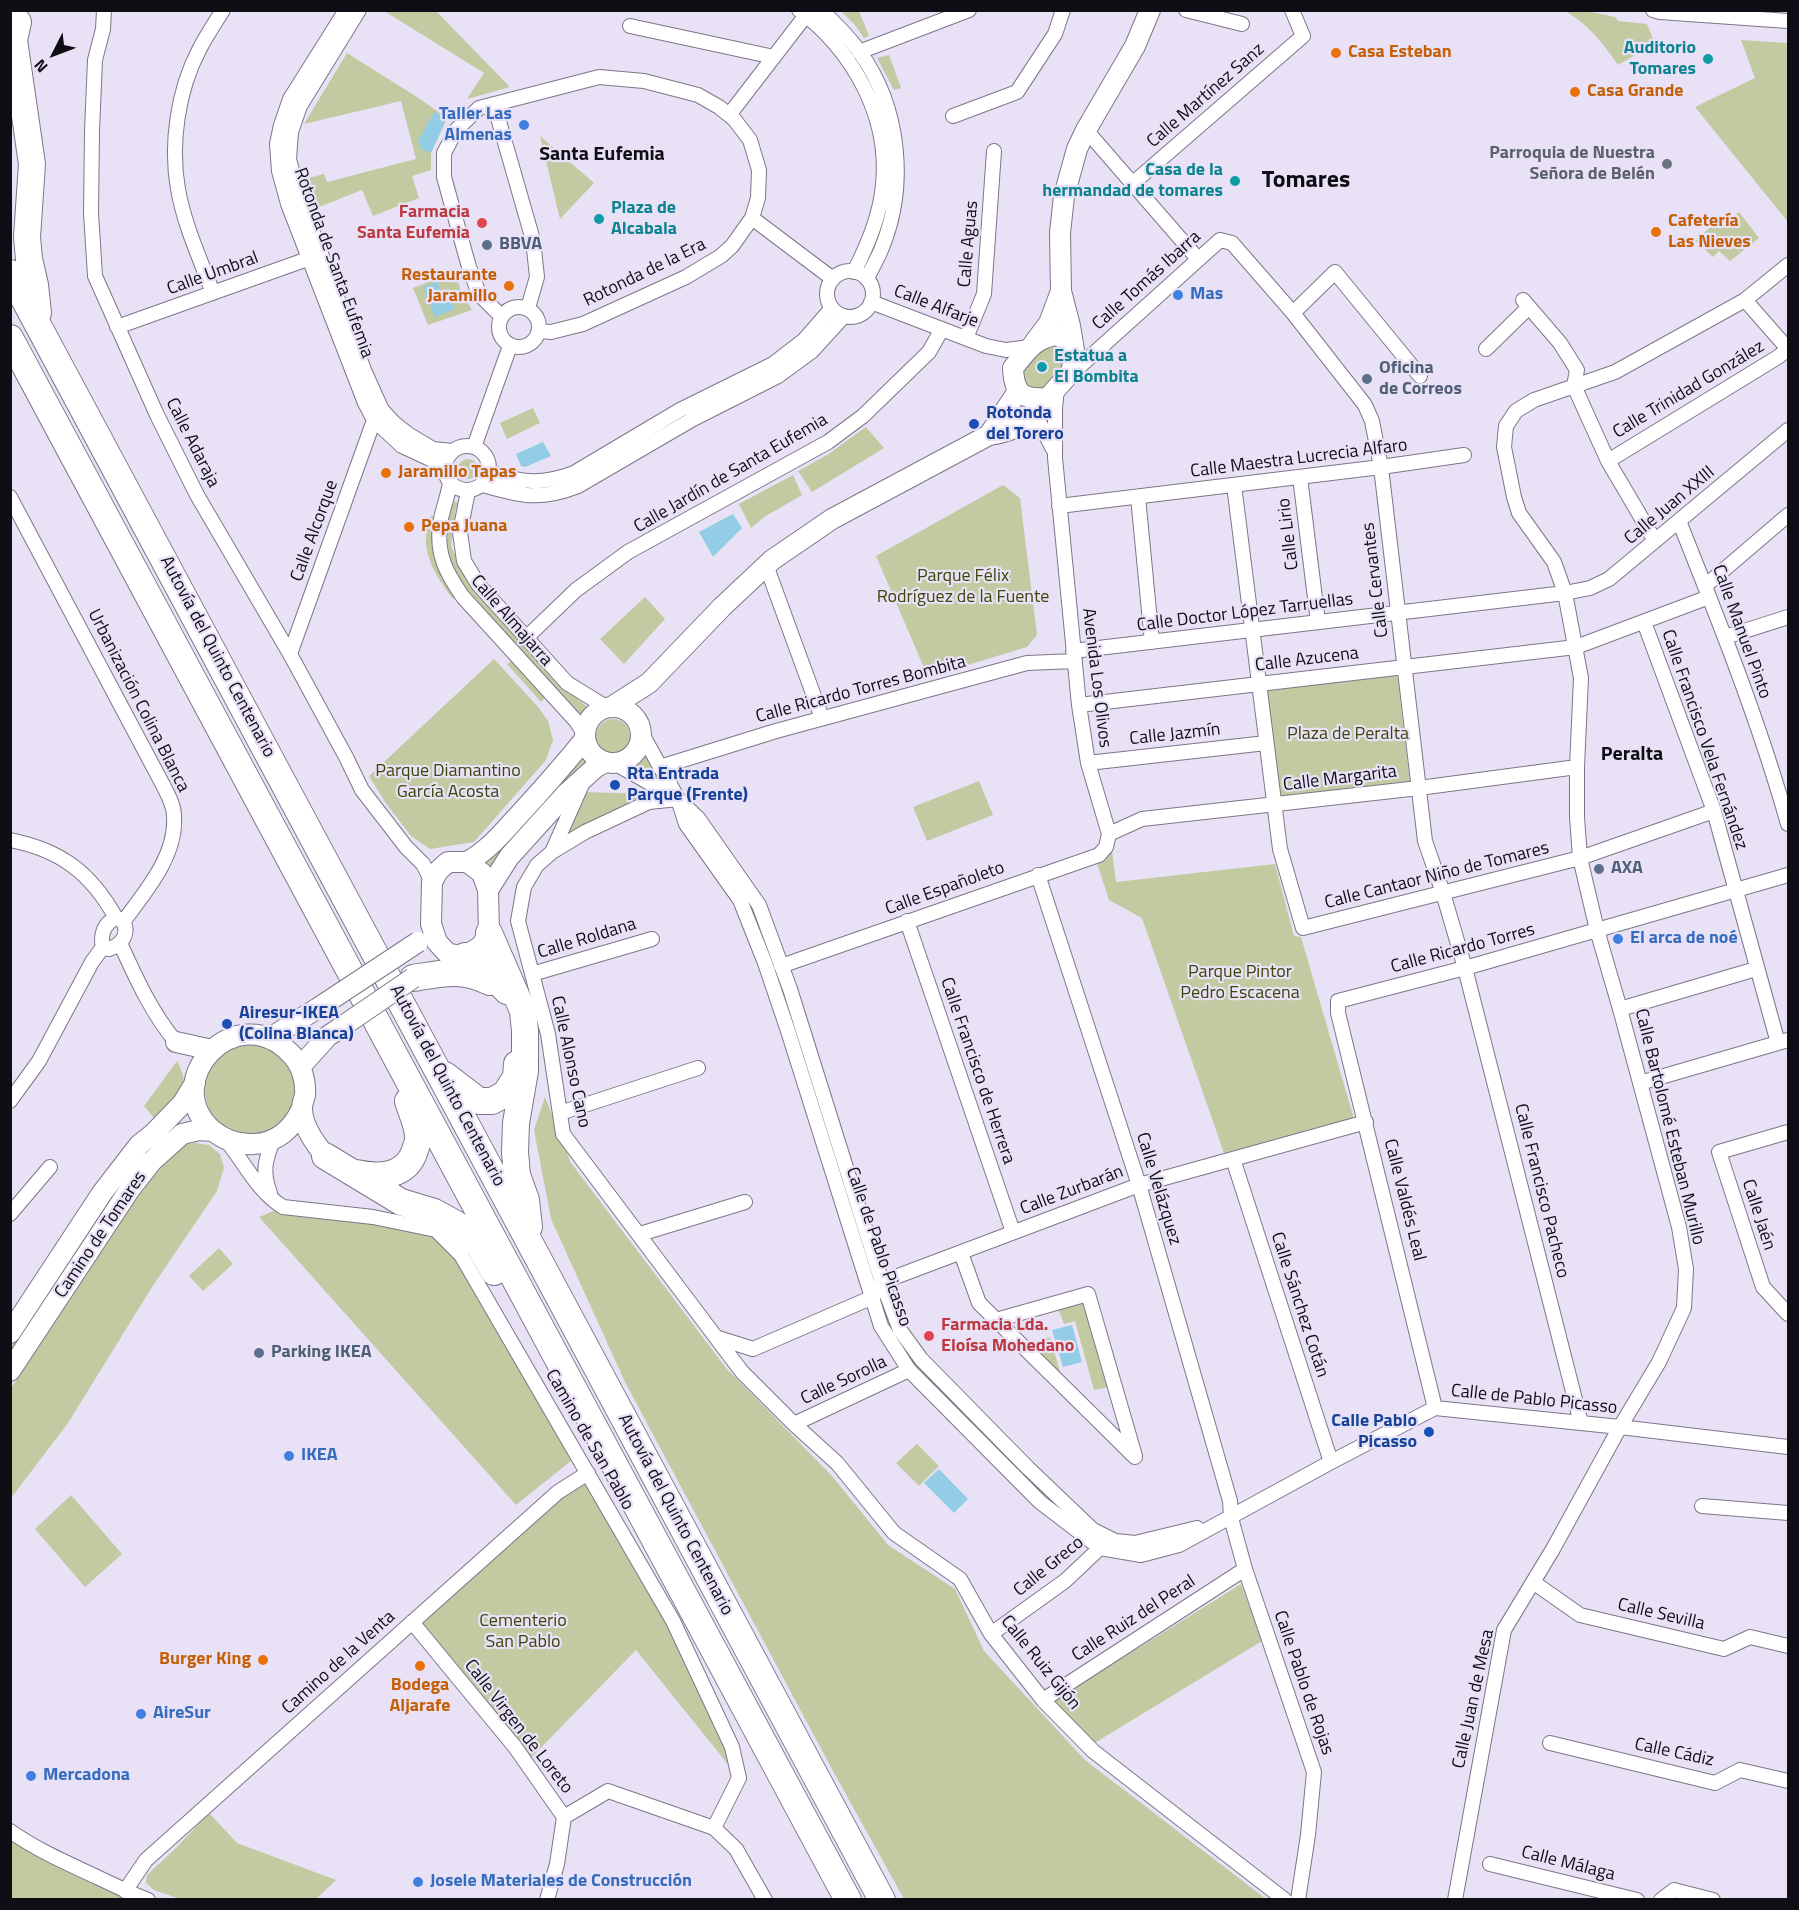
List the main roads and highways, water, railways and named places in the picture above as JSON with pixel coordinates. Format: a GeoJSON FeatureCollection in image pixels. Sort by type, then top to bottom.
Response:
{"type":"FeatureCollection","features":[{"type":"Feature","properties":{"kind":"highway"},"geometry":{"type":"LineString","coordinates":[[16,21],[14,40],[16,82],[29,139],[32,164],[27,237],[39,325]]}},
{"type":"Feature","properties":{"kind":"highway"},"geometry":{"type":"LineString","coordinates":[[10,160],[29,139]]}},
{"type":"Feature","properties":{"kind":"highway","name":"Autovía del Quinto Centenario"},"geometry":{"type":"LineString","coordinates":[[10,273],[882,1899]]}},
{"type":"Feature","properties":{"kind":"highway","name":"Autovía del Quinto Centenario"},"geometry":{"type":"LineString","coordinates":[[10,338],[848,1899]]}},
{"type":"Feature","properties":{"kind":"highway"},"geometry":{"type":"LineString","coordinates":[[489,933],[524,1011],[525,1071],[516,1124],[516,1152],[517,1175],[526,1200],[531,1245]]}},
{"type":"Feature","properties":{"kind":"highway"},"geometry":{"type":"LineString","coordinates":[[437,1069],[479,1101],[492,1101],[505,1094],[516,1077],[519,1045],[517,1012],[507,990],[483,966],[456,955]]}},
{"type":"Feature","properties":{"kind":"highway"},"geometry":{"type":"LineString","coordinates":[[413,978],[449,971],[481,977],[507,990]]}},
{"type":"Feature","properties":{"kind":"highway"},"geometry":{"type":"LineString","coordinates":[[347,1170],[373,1177],[390,1174],[404,1168],[413,1158],[419,1138],[399,1063]]}},
{"type":"Feature","properties":{"kind":"highway"},"geometry":{"type":"LineString","coordinates":[[325,1156],[401,1202],[434,1212],[456,1224],[479,1246],[502,1284],[568,1378]]}},
{"type":"Feature","properties":{"kind":"water"},"geometry":{"type":"Polygon","coordinates":[[[434,112],[447,118],[431,153],[421,149],[418,141],[434,112]]]}},
{"type":"Feature","properties":{"kind":"water"},"geometry":{"type":"Polygon","coordinates":[[[437,282],[445,300],[450,298],[455,309],[435,317],[423,287],[437,282]]]}},
{"type":"Feature","properties":{"kind":"water"},"geometry":{"type":"Polygon","coordinates":[[[543,442],[551,456],[525,467],[521,466],[516,454],[543,442]]]}},
{"type":"Feature","properties":{"kind":"water"},"geometry":{"type":"Polygon","coordinates":[[[733,514],[742,528],[713,557],[699,532],[733,514]]]}},
{"type":"Feature","properties":{"kind":"water"},"geometry":{"type":"Polygon","coordinates":[[[1072,1325],[1082,1362],[1063,1367],[1052,1330],[1072,1325]]]}},
{"type":"Feature","properties":{"kind":"water"},"geometry":{"type":"Polygon","coordinates":[[[939,1469],[968,1499],[954,1513],[924,1483],[939,1469]]]}},
{"type":"Feature","properties":{"kind":"place","name":"Casa Esteban"},"geometry":{"type":"Point","coordinates":[1336,53]}},
{"type":"Feature","properties":{"kind":"place","name":"Auditorio Tomares"},"geometry":{"type":"Point","coordinates":[1708,59]}},
{"type":"Feature","properties":{"kind":"place","name":"Casa Grande"},"geometry":{"type":"Point","coordinates":[1575,92]}},
{"type":"Feature","properties":{"kind":"place","name":"Taller Las Almenas"},"geometry":{"type":"Point","coordinates":[524,125]}},
{"type":"Feature","properties":{"kind":"place","name":"Parroquia de Nuestra Señora de Belén"},"geometry":{"type":"Point","coordinates":[1667,164]}},
{"type":"Feature","properties":{"kind":"place","name":"Casa de la hermandad de tomares"},"geometry":{"type":"Point","coordinates":[1235,181]}},
{"type":"Feature","properties":{"kind":"place","name":"Plaza de Alcabala"},"geometry":{"type":"Point","coordinates":[599,219]}},
{"type":"Feature","properties":{"kind":"place","name":"Farmacia Santa Eufemia"},"geometry":{"type":"Point","coordinates":[482,223]}},
{"type":"Feature","properties":{"kind":"place","name":"Cafetería Las Nieves"},"geometry":{"type":"Point","coordinates":[1656,232]}},
{"type":"Feature","properties":{"kind":"place","name":"BBVA"},"geometry":{"type":"Point","coordinates":[487,245]}},
{"type":"Feature","properties":{"kind":"place","name":"Restaurante Jaramillo"},"geometry":{"type":"Point","coordinates":[509,286]}},
{"type":"Feature","properties":{"kind":"place","name":"Mas"},"geometry":{"type":"Point","coordinates":[1178,295]}},
{"type":"Feature","properties":{"kind":"place","name":"Estatua a El Bombita"},"geometry":{"type":"Point","coordinates":[1042,367]}},
{"type":"Feature","properties":{"kind":"place","name":"Oficina de Correos"},"geometry":{"type":"Point","coordinates":[1367,379]}},
{"type":"Feature","properties":{"kind":"place","name":"Rotonda del Torero"},"geometry":{"type":"Point","coordinates":[974,424]}},
{"type":"Feature","properties":{"kind":"place","name":"Jaramillo Tapas"},"geometry":{"type":"Point","coordinates":[386,473]}},
{"type":"Feature","properties":{"kind":"place","name":"Pepa Juana"},"geometry":{"type":"Point","coordinates":[409,527]}},
{"type":"Feature","properties":{"kind":"place","name":"Rta Entrada Parque (Frente)"},"geometry":{"type":"Point","coordinates":[615,785]}},
{"type":"Feature","properties":{"kind":"place","name":"AXA"},"geometry":{"type":"Point","coordinates":[1599,869]}},
{"type":"Feature","properties":{"kind":"place","name":"El arca de noé"},"geometry":{"type":"Point","coordinates":[1618,939]}},
{"type":"Feature","properties":{"kind":"place","name":"Airesur-IKEA (Colina Blanca)"},"geometry":{"type":"Point","coordinates":[227,1024]}},
{"type":"Feature","properties":{"kind":"place","name":"Farmacia Lda. Eloísa Mohedano"},"geometry":{"type":"Point","coordinates":[929,1336]}},
{"type":"Feature","properties":{"kind":"place","name":"Parking IKEA"},"geometry":{"type":"Point","coordinates":[259,1353]}},
{"type":"Feature","properties":{"kind":"place","name":"Calle Pablo Picasso"},"geometry":{"type":"Point","coordinates":[1429,1432]}},
{"type":"Feature","properties":{"kind":"place","name":"IKEA"},"geometry":{"type":"Point","coordinates":[289,1456]}},
{"type":"Feature","properties":{"kind":"place","name":"Burger King"},"geometry":{"type":"Point","coordinates":[263,1660]}},
{"type":"Feature","properties":{"kind":"place","name":"Bodega Aljarafe"},"geometry":{"type":"Point","coordinates":[420,1666]}},
{"type":"Feature","properties":{"kind":"place","name":"AireSur"},"geometry":{"type":"Point","coordinates":[141,1714]}},
{"type":"Feature","properties":{"kind":"place","name":"Mercadona"},"geometry":{"type":"Point","coordinates":[31,1776]}},
{"type":"Feature","properties":{"kind":"place","name":"Josele Materiales de Construcción"},"geometry":{"type":"Point","coordinates":[418,1882]}},
{"type":"Feature","properties":{"kind":"district","name":"Santa Eufemia"},"geometry":{"type":"Point","coordinates":[602,155]}},
{"type":"Feature","properties":{"kind":"district","name":"Tomares"},"geometry":{"type":"Point","coordinates":[1306,181]}},
{"type":"Feature","properties":{"kind":"district","name":"Peralta"},"geometry":{"type":"Point","coordinates":[1632,755]}},
{"type":"Feature","properties":{"kind":"park label","name":"Parque Félix Rodríguez de la Fuente"},"geometry":{"type":"Point","coordinates":[963,587]}},
{"type":"Feature","properties":{"kind":"park label","name":"Plaza de Peralta"},"geometry":{"type":"Point","coordinates":[1348,735]}},
{"type":"Feature","properties":{"kind":"park label","name":"Parque Diamantino García Acosta"},"geometry":{"type":"Point","coordinates":[448,782]}},
{"type":"Feature","properties":{"kind":"park label","name":"Parque Pintor Pedro Escacena"},"geometry":{"type":"Point","coordinates":[1240,983]}},
{"type":"Feature","properties":{"kind":"park label","name":"Cementerio San Pablo"},"geometry":{"type":"Point","coordinates":[523,1632]}}]}
